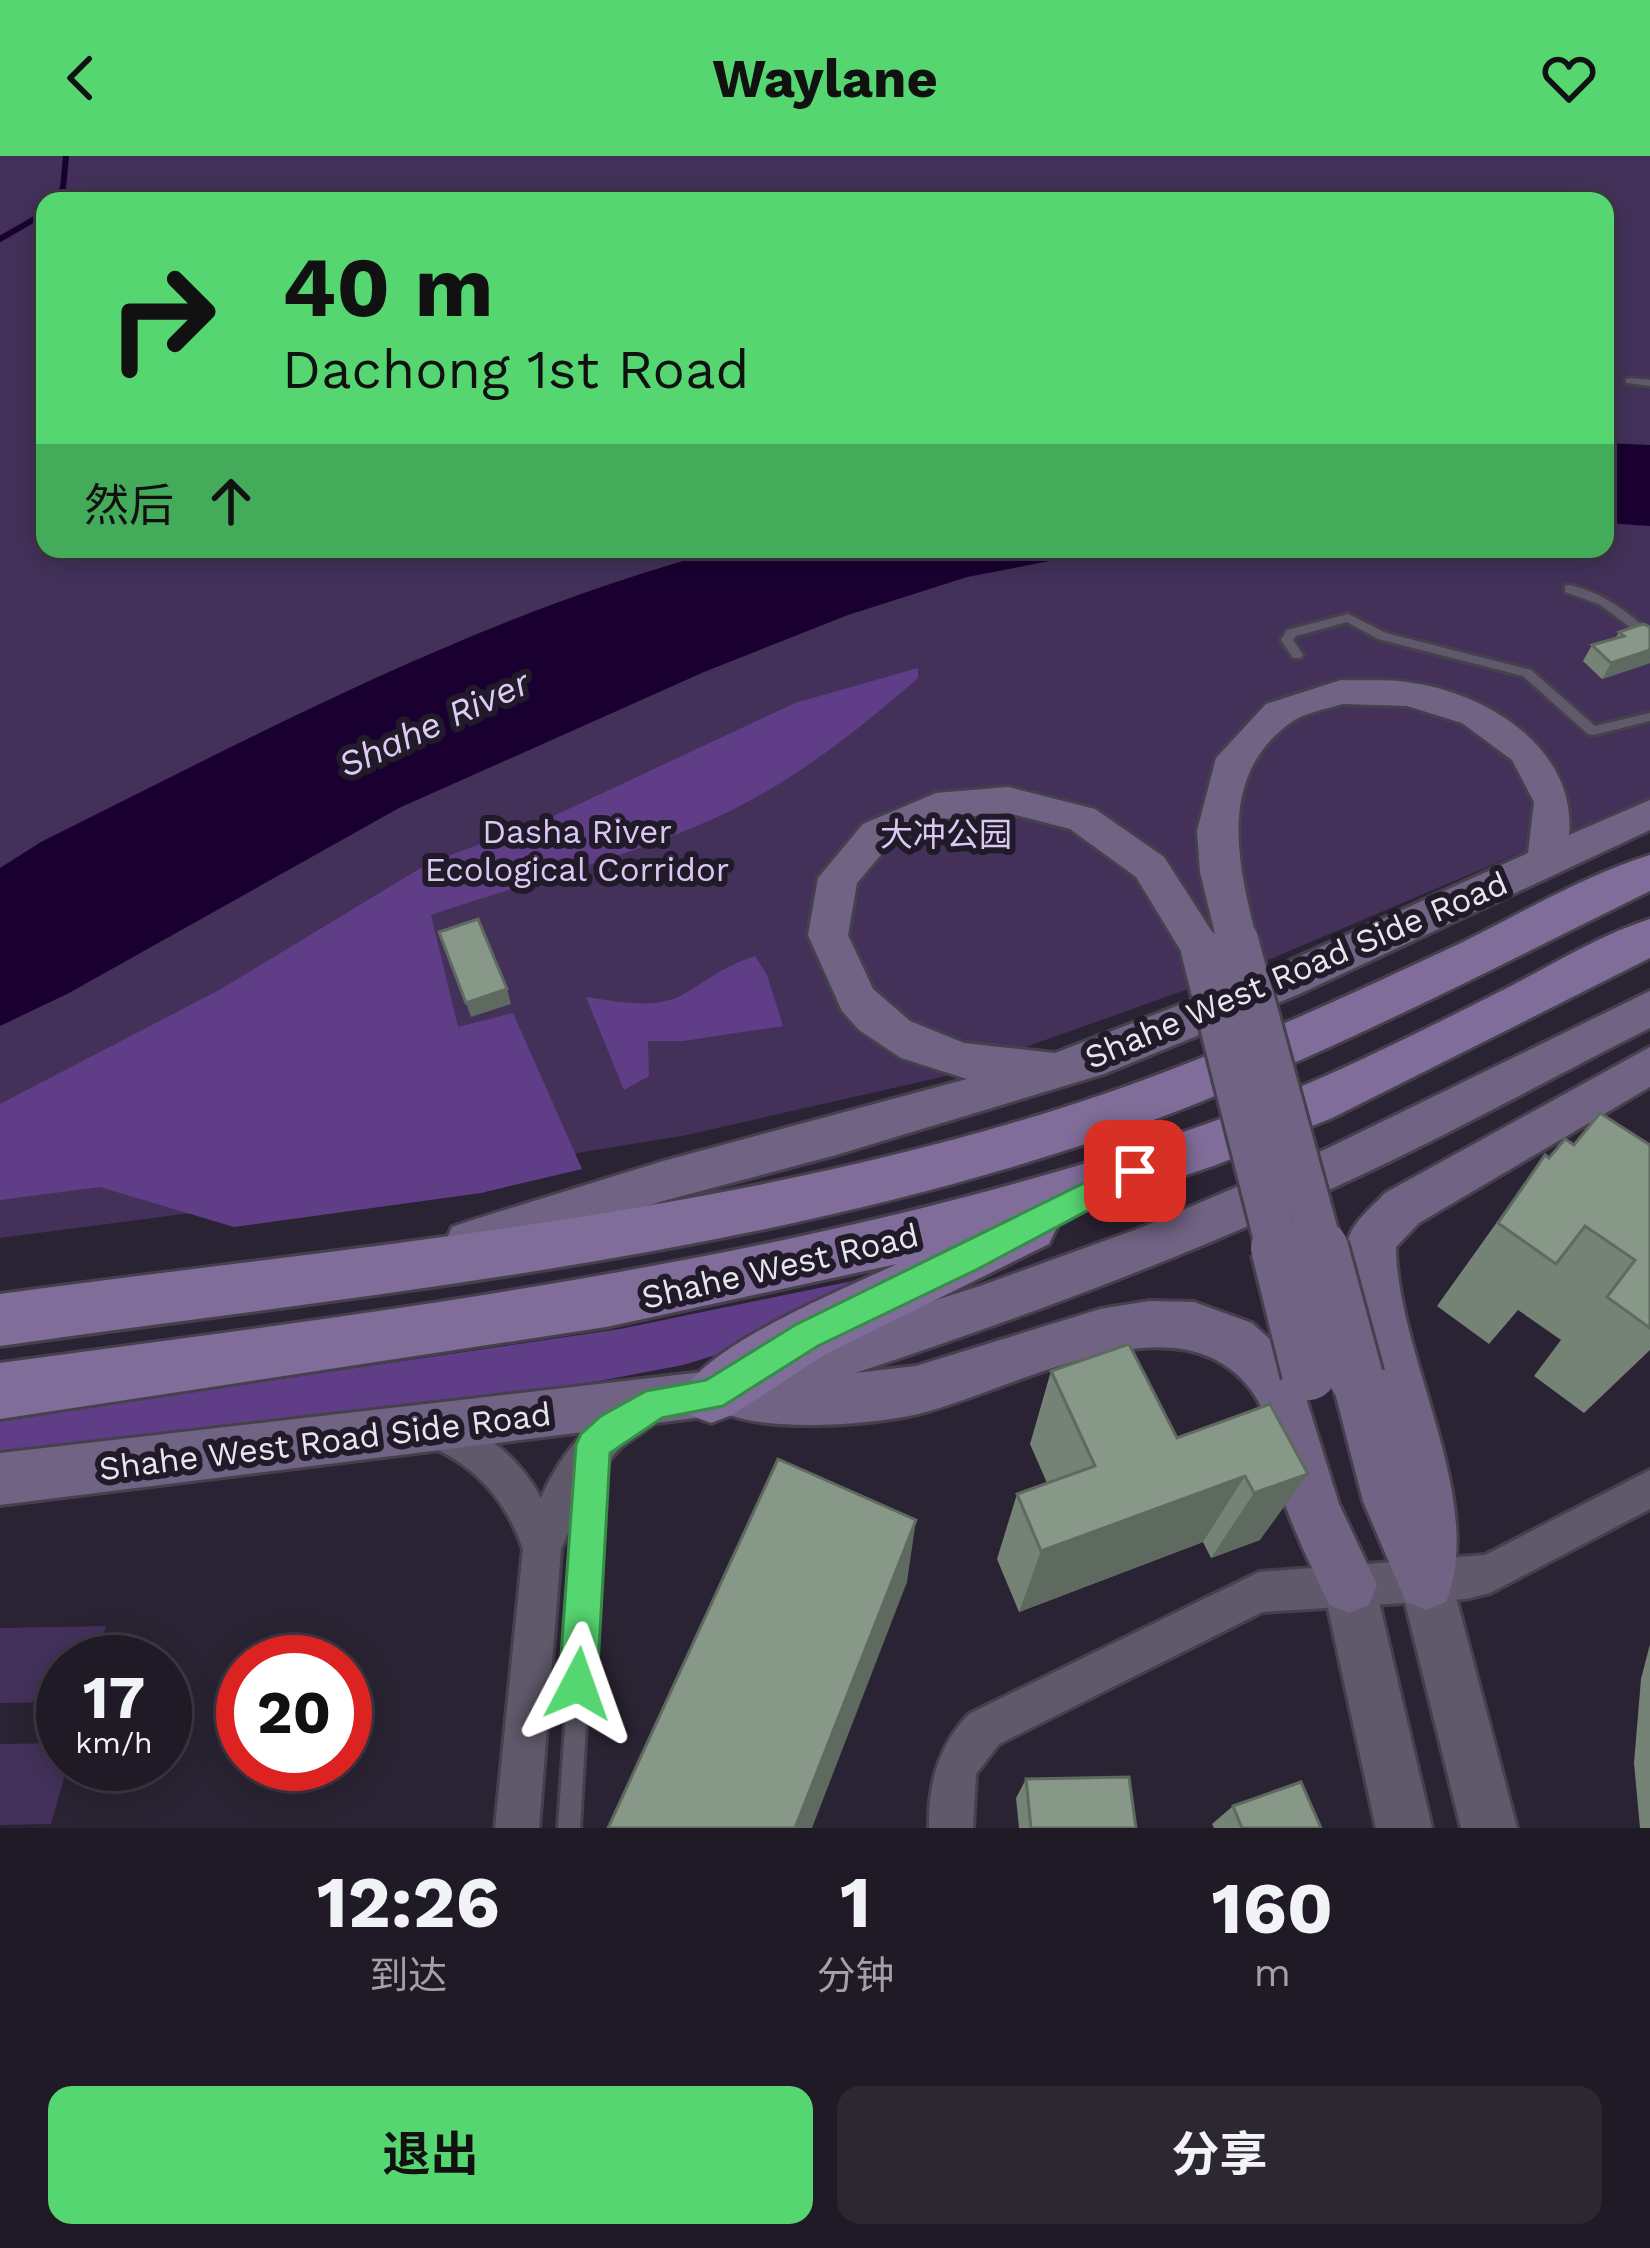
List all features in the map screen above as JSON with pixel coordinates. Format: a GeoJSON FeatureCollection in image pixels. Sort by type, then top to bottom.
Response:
{"type":"FeatureCollection","features":[{"type":"Feature","properties":{"kind":"main road"},"geometry":{"type":"LineString","coordinates":[[1426,1582],[1332,1375],[1220,945],[1216,828],[1238,754],[1259,726],[1288,707],[1324,694],[1361,689],[1415,694],[1458,707],[1500,730],[1532,760],[1552,796],[1556,835],[1547,862]]}},
{"type":"Feature","properties":{"kind":"main road"},"geometry":{"type":"LineString","coordinates":[[1089,1061],[1012,1067],[970,1062],[927,1051],[865,1009],[844,982],[831,953],[827,924],[831,896],[856,853],[890,825],[956,802],[1006,800],[1055,808],[1129,844],[1220,945]]}},
{"type":"Feature","properties":{"kind":"main road","name":"Shahe West Road Side Road"},"geometry":{"type":"LineString","coordinates":[[382,1269],[663,1181],[1089,1061],[1263,992],[1650,814]]}},
{"type":"Feature","properties":{"kind":"main road","name":"Shahe West Road"},"geometry":{"type":"LineString","coordinates":[[0,1320],[382,1269],[737,1213],[1036,1138],[1266,1053],[1650,872]]}},
{"type":"Feature","properties":{"kind":"main road","name":"Shahe West Road"},"geometry":{"type":"LineString","coordinates":[[0,1390],[630,1300],[916,1237],[1135,1171],[1270,1122],[1650,937]]}},
{"type":"Feature","properties":{"kind":"main road"},"geometry":{"type":"LineString","coordinates":[[1576,975],[1650,957]]}},
{"type":"Feature","properties":{"kind":"main road","name":"Shahe West Road Side Road"},"geometry":{"type":"LineString","coordinates":[[0,1479],[684,1399],[980,1309],[1156,1243],[1362,1154],[1650,1008]]}},
{"type":"Feature","properties":{"kind":"main road"},"geometry":{"type":"LineString","coordinates":[[1426,1582],[1430,1511],[1372,1288],[1372,1239],[1402,1208],[1650,1064]]}},
{"type":"Feature","properties":{"kind":"main road"},"geometry":{"type":"LineString","coordinates":[[684,1399],[1135,1171]]}},
{"type":"Feature","properties":{"kind":"main road"},"geometry":{"type":"LineString","coordinates":[[684,1399],[890,1395],[1138,1324],[1203,1324],[1253,1354],[1279,1389],[1310,1496],[1349,1585]]}},
{"type":"Feature","properties":{"kind":"main road"},"geometry":{"type":"LineString","coordinates":[[1332,1375],[1349,1585]]}},
{"type":"Feature","properties":{"kind":"street"},"geometry":{"type":"LineString","coordinates":[[517,1828],[542,1549],[560,1493],[593,1445],[613,1428],[684,1399]]}},
{"type":"Feature","properties":{"kind":"street"},"geometry":{"type":"LineString","coordinates":[[425,1427],[472,1445],[499,1468],[525,1504],[542,1549]]}},
{"type":"Feature","properties":{"kind":"street"},"geometry":{"type":"LineString","coordinates":[[950,1828],[950,1798],[959,1760],[984,1729],[1259,1592],[1466,1579],[1510,1565],[1650,1489]]}},
{"type":"Feature","properties":{"kind":"street"},"geometry":{"type":"LineString","coordinates":[[1426,1582],[1489,1828]]}},
{"type":"Feature","properties":{"kind":"street"},"geometry":{"type":"LineString","coordinates":[[1349,1585],[1404,1828]]}},
{"type":"Feature","properties":{"kind":"lane"},"geometry":{"type":"LineString","coordinates":[[1630,381],[1650,383]]}},
{"type":"Feature","properties":{"kind":"lane"},"geometry":{"type":"LineString","coordinates":[[1569,589],[1590,592],[1608,602],[1650,638]]}},
{"type":"Feature","properties":{"kind":"lane"},"geometry":{"type":"LineString","coordinates":[[1297,655],[1287,640],[1292,633],[1348,618],[1382,636],[1527,673],[1593,731],[1650,717]]}},
{"type":"Feature","properties":{"kind":"lane"},"geometry":{"type":"LineString","coordinates":[[569,1828],[593,1445]]}},
{"type":"Feature","properties":{"kind":"green space","name":"大冲公园"},"geometry":{"type":"Polygon","coordinates":[[[0,156],[1650,156],[1650,798],[1261,963],[942,1077],[682,1136],[259,1204],[0,1238],[0,156]]]}},
{"type":"Feature","properties":{"kind":"green space","name":"Dasha River Ecological Corridor"},"geometry":{"type":"Polygon","coordinates":[[[918,668],[918,678],[846,737],[741,805],[644,846],[431,915],[458,1027],[513,1013],[582,1169],[481,1193],[234,1227],[100,1187],[0,1200],[0,1104],[221,989],[429,863],[545,820],[795,703],[918,668]]]}},
{"type":"Feature","properties":{"kind":"green space"},"geometry":{"type":"Polygon","coordinates":[[[755,956],[767,975],[783,1026],[683,1041],[648,1041],[649,1076],[624,1090],[586,997],[658,1003],[755,956]]]}},
{"type":"Feature","properties":{"kind":"green space"},"geometry":{"type":"Polygon","coordinates":[[[872,1277],[755,1343],[683,1365],[530,1394],[0,1457],[0,1420],[620,1329],[872,1277]]]}},
{"type":"Feature","properties":{"kind":"green space"},"geometry":{"type":"Polygon","coordinates":[[[106,1626],[104,1635],[36,1635],[36,1702],[0,1703],[0,1628],[106,1626]]]}},
{"type":"Feature","properties":{"kind":"green space"},"geometry":{"type":"Polygon","coordinates":[[[36,1743],[36,1791],[60,1791],[51,1824],[0,1825],[0,1744],[36,1743]]]}},
{"type":"Feature","properties":{"kind":"water"},"geometry":{"type":"Polygon","coordinates":[[[1614,443],[1650,445],[1650,526],[1614,524],[1614,443]]]}},
{"type":"Feature","properties":{"kind":"water","name":"Shahe River"},"geometry":{"type":"Polygon","coordinates":[[[696,558],[1066,558],[967,577],[848,615],[704,672],[399,808],[69,993],[0,1026],[0,868],[41,842],[377,678],[462,640],[696,558]]]}},
{"type":"Feature","properties":{"kind":"building"},"geometry":{"type":"Polygon","coordinates":[[[1643,624],[1650,627],[1650,650],[1611,663],[1592,645],[1624,636],[1619,632],[1643,624]]]}},
{"type":"Feature","properties":{"kind":"building"},"geometry":{"type":"Polygon","coordinates":[[[478,919],[507,989],[466,1003],[439,932],[478,919]]]}},
{"type":"Feature","properties":{"kind":"building"},"geometry":{"type":"Polygon","coordinates":[[[1600,1113],[1650,1145],[1650,1328],[1607,1297],[1635,1260],[1585,1226],[1556,1264],[1498,1223],[1545,1155],[1549,1158],[1565,1139],[1574,1145],[1600,1113]]]}},
{"type":"Feature","properties":{"kind":"building"},"geometry":{"type":"Polygon","coordinates":[[[1129,1344],[1177,1438],[1270,1404],[1308,1474],[1254,1493],[1245,1476],[1041,1551],[1017,1494],[1095,1466],[1051,1371],[1129,1344]]]}},
{"type":"Feature","properties":{"kind":"building"},"geometry":{"type":"Polygon","coordinates":[[[778,1459],[916,1520],[795,1828],[608,1828],[778,1459]]]}},
{"type":"Feature","properties":{"kind":"building"},"geometry":{"type":"Polygon","coordinates":[[[1129,1777],[1136,1828],[1031,1828],[1026,1779],[1129,1777]]]}},
{"type":"Feature","properties":{"kind":"building"},"geometry":{"type":"Polygon","coordinates":[[[1301,1782],[1321,1828],[1242,1828],[1233,1806],[1301,1782]]]}},
{"type":"Feature","properties":{"kind":"waterway"},"geometry":{"type":"LineString","coordinates":[[60,192],[66,156]]}},
{"type":"Feature","properties":{"kind":"waterway"},"geometry":{"type":"LineString","coordinates":[[0,239],[36,218]]}},
{"type":"Feature","properties":{"kind":"route"},"geometry":{"type":"LineString","coordinates":[[578,1684],[593,1445],[657,1402],[711,1395],[806,1335],[965,1260],[1135,1171]]}}]}
